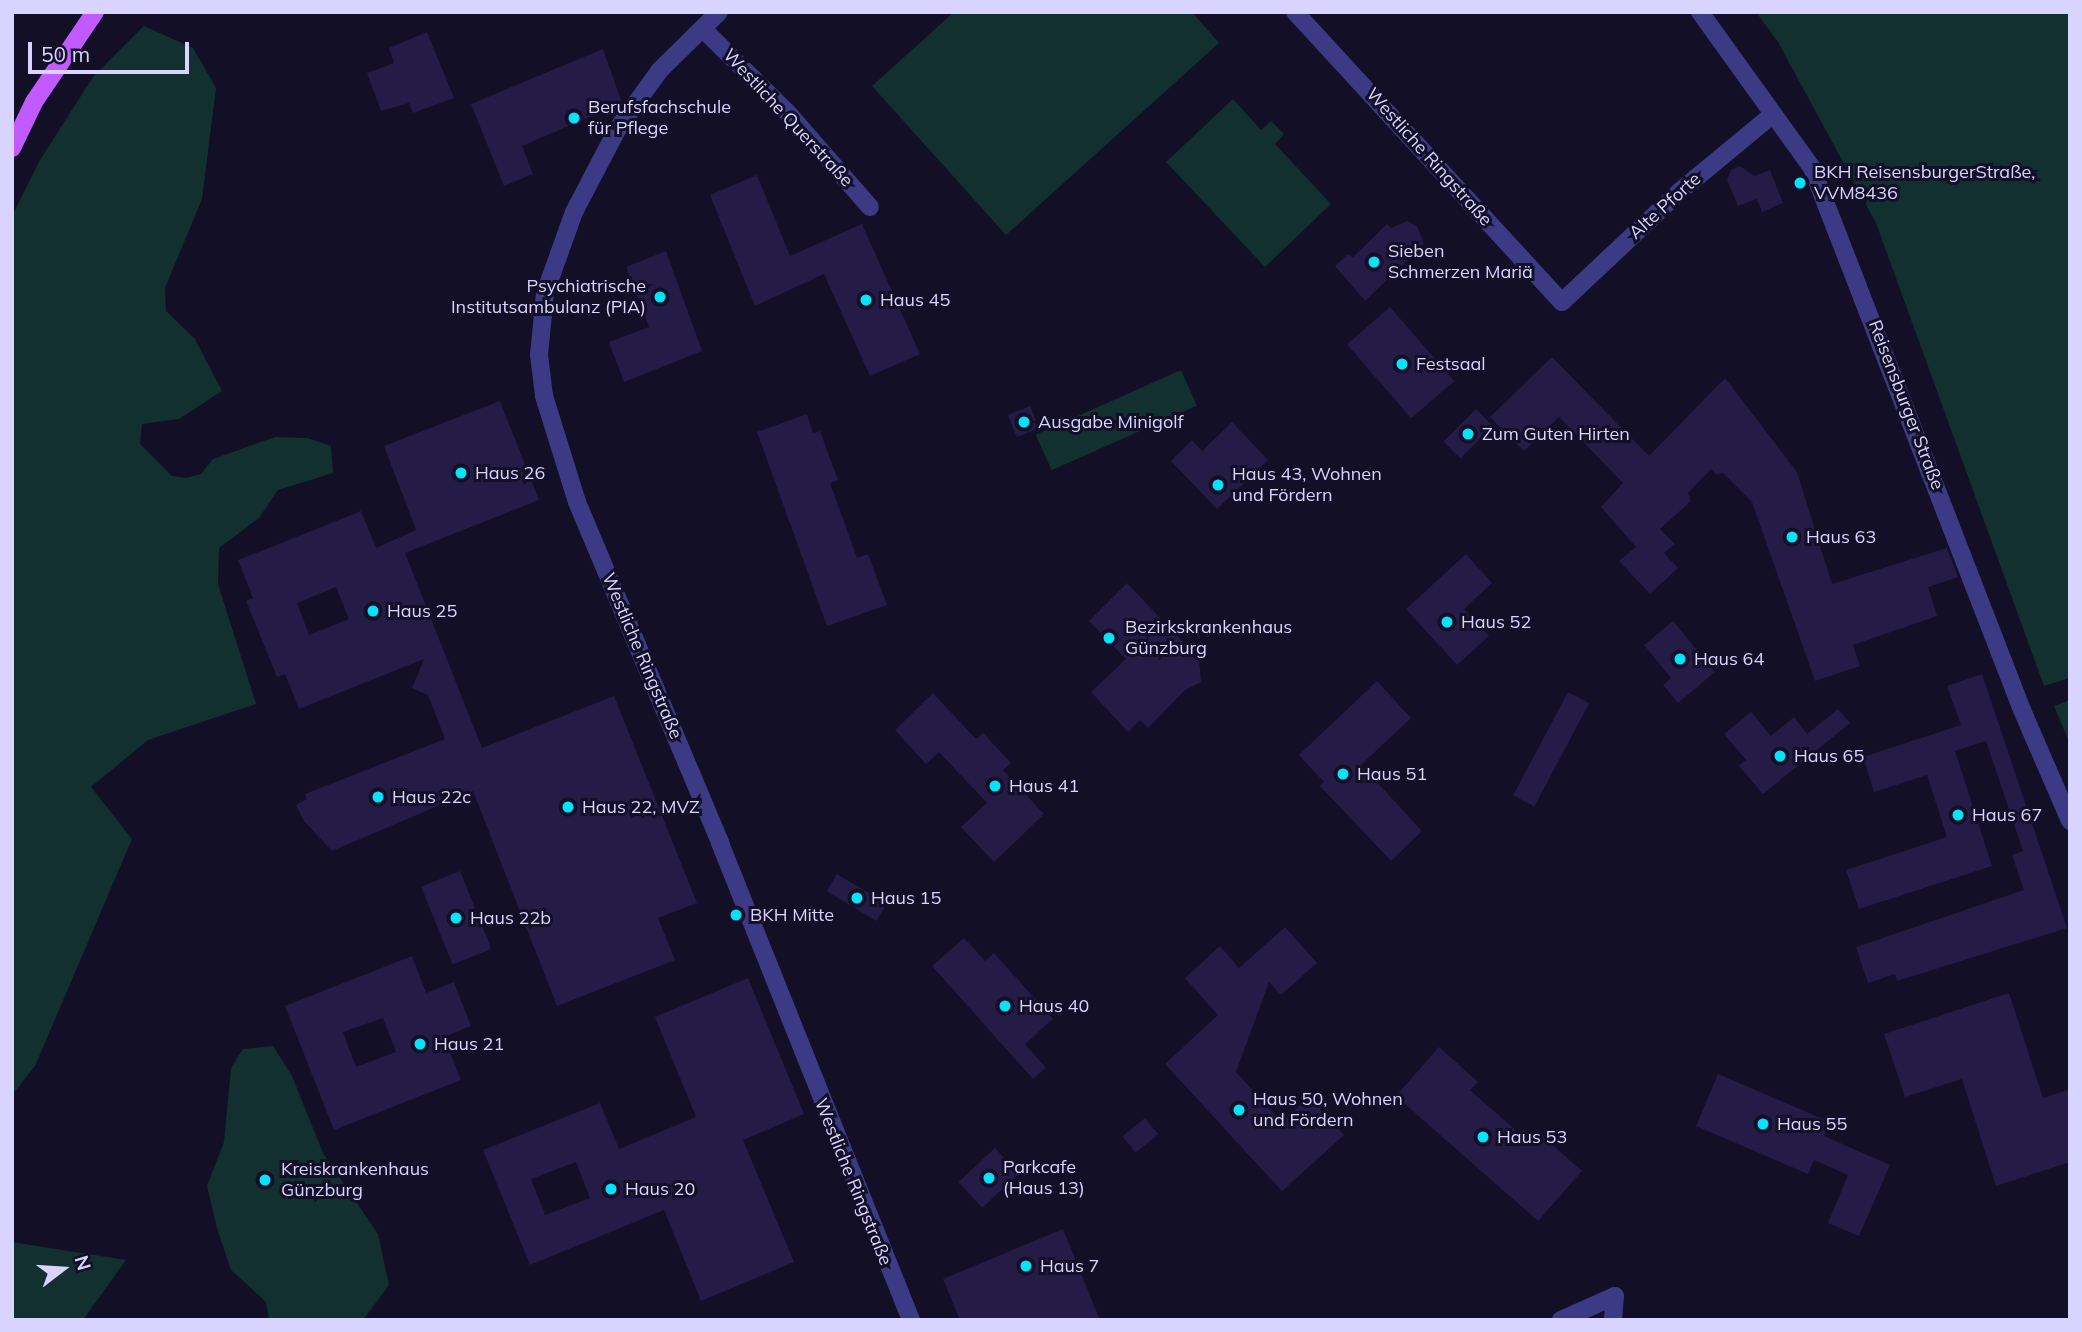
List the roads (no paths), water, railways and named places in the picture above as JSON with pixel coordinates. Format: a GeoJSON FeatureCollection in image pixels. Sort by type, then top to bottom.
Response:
{"type":"FeatureCollection","features":[{"type":"Feature","properties":{"kind":"main road"},"geometry":{"type":"LineString","coordinates":[[12,148],[34,102],[95,12]]}},
{"type":"Feature","properties":{"kind":"street","name":"Westliche Ringstraße"},"geometry":{"type":"LineString","coordinates":[[719,12],[704,30],[660,70],[618,128],[574,212],[545,293],[539,355],[544,396],[578,502],[715,831],[911,1320]]}},
{"type":"Feature","properties":{"kind":"street","name":"Westliche Ringstraße"},"geometry":{"type":"LineString","coordinates":[[1295,12],[1562,302]]}},
{"type":"Feature","properties":{"kind":"street","name":"Reisensburger Straße"},"geometry":{"type":"LineString","coordinates":[[1700,12],[1812,168],[2022,710],[2070,821]]}},
{"type":"Feature","properties":{"kind":"street","name":"Westliche Querstraße"},"geometry":{"type":"LineString","coordinates":[[704,30],[787,112],[870,207]]}},
{"type":"Feature","properties":{"kind":"street","name":"Alte Pforte"},"geometry":{"type":"LineString","coordinates":[[1562,302],[1679,192],[1772,115]]}},
{"type":"Feature","properties":{"kind":"street"},"geometry":{"type":"LineString","coordinates":[[1561,1320],[1615,1296],[1613,1320]]}},
{"type":"Feature","properties":{"kind":"place","name":"Berufsfachschule für Pflege"},"geometry":{"type":"Point","coordinates":[574,118]}},
{"type":"Feature","properties":{"kind":"place","name":"BKH ReisensburgerStraße, VVM8436"},"geometry":{"type":"Point","coordinates":[1800,183]}},
{"type":"Feature","properties":{"kind":"place","name":"Sieben Schmerzen Mariä"},"geometry":{"type":"Point","coordinates":[1374,262]}},
{"type":"Feature","properties":{"kind":"place","name":"Psychiatrische Institutsambulanz (PIA)"},"geometry":{"type":"Point","coordinates":[660,297]}},
{"type":"Feature","properties":{"kind":"place","name":"Haus 45"},"geometry":{"type":"Point","coordinates":[866,300]}},
{"type":"Feature","properties":{"kind":"place","name":"Festsaal"},"geometry":{"type":"Point","coordinates":[1402,364]}},
{"type":"Feature","properties":{"kind":"place","name":"Ausgabe Minigolf"},"geometry":{"type":"Point","coordinates":[1024,422]}},
{"type":"Feature","properties":{"kind":"place","name":"Zum Guten Hirten"},"geometry":{"type":"Point","coordinates":[1468,434]}},
{"type":"Feature","properties":{"kind":"place","name":"Haus 26"},"geometry":{"type":"Point","coordinates":[461,473]}},
{"type":"Feature","properties":{"kind":"place","name":"Haus 43, Wohnen und Fördern"},"geometry":{"type":"Point","coordinates":[1218,485]}},
{"type":"Feature","properties":{"kind":"place","name":"Haus 63"},"geometry":{"type":"Point","coordinates":[1792,537]}},
{"type":"Feature","properties":{"kind":"place","name":"Haus 25"},"geometry":{"type":"Point","coordinates":[373,611]}},
{"type":"Feature","properties":{"kind":"place","name":"Haus 52"},"geometry":{"type":"Point","coordinates":[1447,622]}},
{"type":"Feature","properties":{"kind":"place","name":"Bezirkskrankenhaus Günzburg"},"geometry":{"type":"Point","coordinates":[1109,638]}},
{"type":"Feature","properties":{"kind":"place","name":"Haus 64"},"geometry":{"type":"Point","coordinates":[1680,659]}},
{"type":"Feature","properties":{"kind":"place","name":"Haus 65"},"geometry":{"type":"Point","coordinates":[1780,756]}},
{"type":"Feature","properties":{"kind":"place","name":"Haus 51"},"geometry":{"type":"Point","coordinates":[1343,774]}},
{"type":"Feature","properties":{"kind":"place","name":"Haus 41"},"geometry":{"type":"Point","coordinates":[995,786]}},
{"type":"Feature","properties":{"kind":"place","name":"Haus 22c"},"geometry":{"type":"Point","coordinates":[378,797]}},
{"type":"Feature","properties":{"kind":"place","name":"Haus 22, MVZ"},"geometry":{"type":"Point","coordinates":[568,807]}},
{"type":"Feature","properties":{"kind":"place","name":"Haus 67"},"geometry":{"type":"Point","coordinates":[1958,815]}},
{"type":"Feature","properties":{"kind":"place","name":"Haus 15"},"geometry":{"type":"Point","coordinates":[857,898]}},
{"type":"Feature","properties":{"kind":"place","name":"BKH Mitte"},"geometry":{"type":"Point","coordinates":[736,915]}},
{"type":"Feature","properties":{"kind":"place","name":"Haus 22b"},"geometry":{"type":"Point","coordinates":[456,918]}},
{"type":"Feature","properties":{"kind":"place","name":"Haus 40"},"geometry":{"type":"Point","coordinates":[1005,1006]}},
{"type":"Feature","properties":{"kind":"place","name":"Haus 21"},"geometry":{"type":"Point","coordinates":[420,1044]}},
{"type":"Feature","properties":{"kind":"place","name":"Haus 50, Wohnen und Fördern"},"geometry":{"type":"Point","coordinates":[1239,1110]}},
{"type":"Feature","properties":{"kind":"place","name":"Haus 55"},"geometry":{"type":"Point","coordinates":[1763,1124]}},
{"type":"Feature","properties":{"kind":"place","name":"Haus 53"},"geometry":{"type":"Point","coordinates":[1483,1137]}},
{"type":"Feature","properties":{"kind":"place","name":"Parkcafe (Haus 13)"},"geometry":{"type":"Point","coordinates":[989,1178]}},
{"type":"Feature","properties":{"kind":"place","name":"Kreiskrankenhaus Günzburg"},"geometry":{"type":"Point","coordinates":[265,1180]}},
{"type":"Feature","properties":{"kind":"place","name":"Haus 20"},"geometry":{"type":"Point","coordinates":[611,1189]}},
{"type":"Feature","properties":{"kind":"place","name":"Haus 7"},"geometry":{"type":"Point","coordinates":[1026,1266]}}]}
